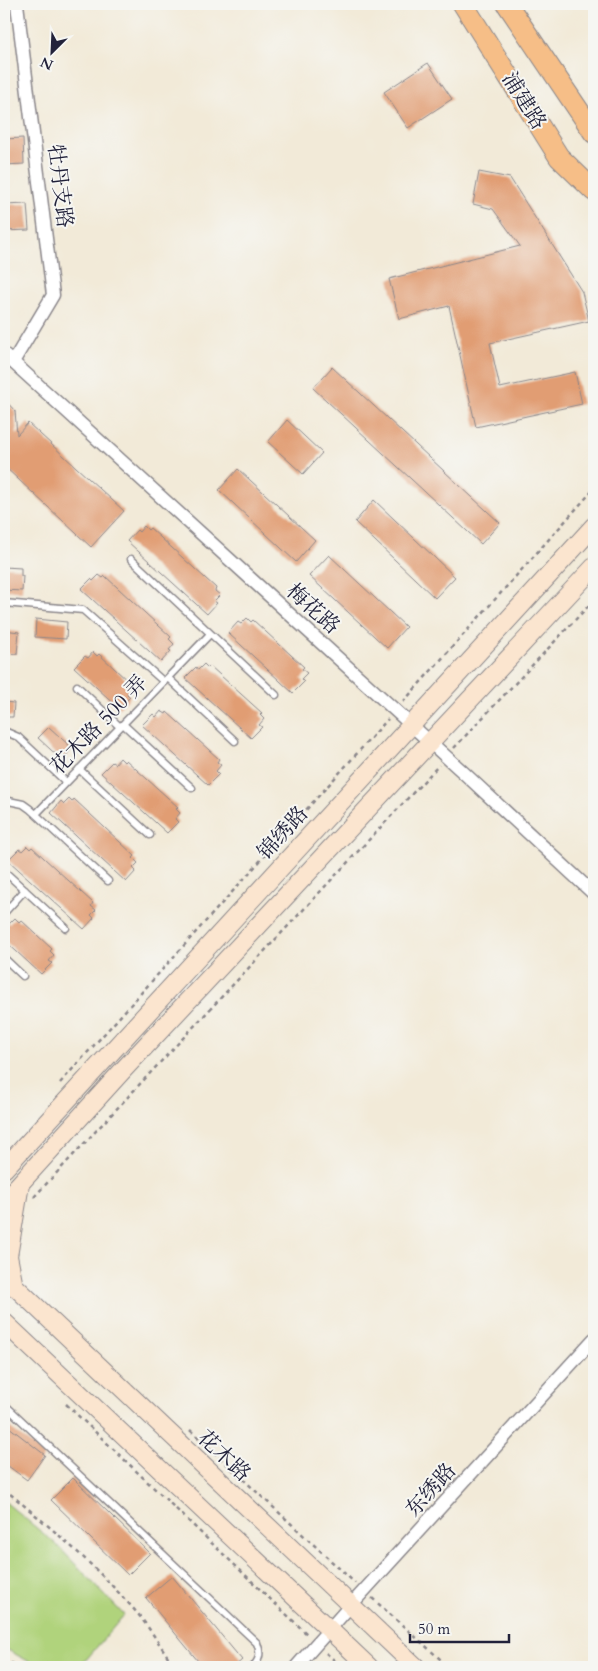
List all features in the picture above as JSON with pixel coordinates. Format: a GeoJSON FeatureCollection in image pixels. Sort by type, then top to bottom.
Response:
{"type":"FeatureCollection","features":[{"type":"Feature","properties":{"kind":"main road","name":"浦建路"},"geometry":{"type":"LineString","coordinates":[[463,4],[559,156],[594,191]]}},
{"type":"Feature","properties":{"kind":"main road","name":"浦建路"},"geometry":{"type":"LineString","coordinates":[[507,4],[594,133]]}},
{"type":"Feature","properties":{"kind":"main road","name":"锦绣路"},"geometry":{"type":"LineString","coordinates":[[4,1169],[264,888],[594,526]]}},
{"type":"Feature","properties":{"kind":"main road"},"geometry":{"type":"LineString","coordinates":[[4,1201],[130,1062],[594,567]]}},
{"type":"Feature","properties":{"kind":"main road"},"geometry":{"type":"LineString","coordinates":[[9,1282],[8,1256],[20,1184]]}},
{"type":"Feature","properties":{"kind":"main road","name":"花木路"},"geometry":{"type":"LineString","coordinates":[[9,1282],[416,1667]]}},
{"type":"Feature","properties":{"kind":"main road"},"geometry":{"type":"LineString","coordinates":[[4,1322],[11,1335],[370,1667]]}},
{"type":"Feature","properties":{"kind":"street","name":"牡丹支路"},"geometry":{"type":"LineString","coordinates":[[8,358],[53,295],[17,4]]}},
{"type":"Feature","properties":{"kind":"street","name":"梅花路"},"geometry":{"type":"LineString","coordinates":[[8,358],[594,894]]}},
{"type":"Feature","properties":{"kind":"street","name":"东绣路"},"geometry":{"type":"LineString","coordinates":[[296,1667],[594,1339]]}},
{"type":"Feature","properties":{"kind":"lane"},"geometry":{"type":"LineString","coordinates":[[131,559],[276,695]]}},
{"type":"Feature","properties":{"kind":"lane"},"geometry":{"type":"LineString","coordinates":[[4,603],[83,610],[235,741]]}},
{"type":"Feature","properties":{"kind":"lane","name":"花木路 500 弄"},"geometry":{"type":"LineString","coordinates":[[36,814],[210,634]]}},
{"type":"Feature","properties":{"kind":"lane"},"geometry":{"type":"LineString","coordinates":[[77,686],[192,788]]}},
{"type":"Feature","properties":{"kind":"lane"},"geometry":{"type":"LineString","coordinates":[[4,731],[18,737],[66,782]]}},
{"type":"Feature","properties":{"kind":"lane"},"geometry":{"type":"LineString","coordinates":[[79,769],[150,835]]}},
{"type":"Feature","properties":{"kind":"lane"},"geometry":{"type":"LineString","coordinates":[[4,800],[23,804],[36,814],[108,881]]}},
{"type":"Feature","properties":{"kind":"lane"},"geometry":{"type":"LineString","coordinates":[[4,871],[66,928]]}},
{"type":"Feature","properties":{"kind":"lane"},"geometry":{"type":"LineString","coordinates":[[4,913],[25,890]]}},
{"type":"Feature","properties":{"kind":"lane"},"geometry":{"type":"LineString","coordinates":[[4,958],[23,976]]}},
{"type":"Feature","properties":{"kind":"lane"},"geometry":{"type":"LineString","coordinates":[[4,1404],[257,1643],[260,1651],[259,1661],[253,1667]]}},
{"type":"Feature","properties":{"kind":"path"},"geometry":{"type":"LineString","coordinates":[[57,1087],[594,489]]}},
{"type":"Feature","properties":{"kind":"path"},"geometry":{"type":"LineString","coordinates":[[33,1198],[594,600]]}},
{"type":"Feature","properties":{"kind":"path"},"geometry":{"type":"LineString","coordinates":[[61,1398],[342,1667]]}},
{"type":"Feature","properties":{"kind":"path"},"geometry":{"type":"LineString","coordinates":[[183,1423],[449,1667]]}},
{"type":"Feature","properties":{"kind":"path"},"geometry":{"type":"LineString","coordinates":[[4,1489],[42,1520],[113,1588],[138,1615],[175,1667]]}},
{"type":"Feature","properties":{"kind":"path"},"geometry":{"type":"LineString","coordinates":[[4,1659],[19,1667]]}},
{"type":"Feature","properties":{"kind":"green space"},"geometry":{"type":"Polygon","coordinates":[[[4,1501],[56,1544],[124,1615],[80,1667],[39,1667],[4,1648],[4,1501]]]}},
{"type":"Feature","properties":{"kind":"building"},"geometry":{"type":"Polygon","coordinates":[[[428,63],[452,99],[408,128],[384,92],[428,63]]]}},
{"type":"Feature","properties":{"kind":"building"},"geometry":{"type":"Polygon","coordinates":[[[23,138],[24,164],[4,165],[4,139],[23,138]]]}},
{"type":"Feature","properties":{"kind":"building"},"geometry":{"type":"Polygon","coordinates":[[[479,172],[510,178],[582,292],[589,321],[490,343],[500,388],[575,372],[582,404],[476,427],[449,306],[399,319],[389,279],[520,246],[493,209],[473,204],[479,172]]]}},
{"type":"Feature","properties":{"kind":"building"},"geometry":{"type":"Polygon","coordinates":[[[27,204],[29,230],[4,231],[4,205],[27,204]]]}},
{"type":"Feature","properties":{"kind":"building"},"geometry":{"type":"Polygon","coordinates":[[[332,367],[500,523],[481,544],[313,388],[332,367]]]}},
{"type":"Feature","properties":{"kind":"building"},"geometry":{"type":"Polygon","coordinates":[[[4,399],[15,411],[17,435],[28,423],[124,511],[91,547],[4,466],[4,399]]]}},
{"type":"Feature","properties":{"kind":"building"},"geometry":{"type":"Polygon","coordinates":[[[287,420],[322,453],[303,474],[268,442],[287,420]]]}},
{"type":"Feature","properties":{"kind":"building"},"geometry":{"type":"Polygon","coordinates":[[[238,469],[315,540],[296,562],[219,490],[238,469]]]}},
{"type":"Feature","properties":{"kind":"building"},"geometry":{"type":"Polygon","coordinates":[[[374,500],[455,577],[435,598],[355,522],[374,500]]]}},
{"type":"Feature","properties":{"kind":"building"},"geometry":{"type":"Polygon","coordinates":[[[144,526],[148,530],[150,528],[216,588],[215,591],[220,595],[214,601],[217,603],[207,614],[127,541],[137,530],[139,532],[144,526]]]}},
{"type":"Feature","properties":{"kind":"building"},"geometry":{"type":"Polygon","coordinates":[[[329,555],[406,627],[387,648],[309,576],[329,555]]]}},
{"type":"Feature","properties":{"kind":"building"},"geometry":{"type":"Polygon","coordinates":[[[4,567],[21,568],[21,576],[23,576],[22,591],[4,590],[4,567]]]}},
{"type":"Feature","properties":{"kind":"building"},"geometry":{"type":"Polygon","coordinates":[[[99,575],[103,578],[105,576],[171,637],[169,639],[174,644],[169,650],[171,651],[161,662],[81,589],[91,579],[93,581],[99,575]]]}},
{"type":"Feature","properties":{"kind":"building"},"geometry":{"type":"Polygon","coordinates":[[[247,618],[251,622],[253,620],[304,667],[302,669],[307,673],[301,679],[304,682],[293,693],[228,633],[238,622],[241,624],[247,618]]]}},
{"type":"Feature","properties":{"kind":"building"},"geometry":{"type":"Polygon","coordinates":[[[36,619],[67,622],[66,639],[35,637],[36,619]]]}},
{"type":"Feature","properties":{"kind":"building"},"geometry":{"type":"Polygon","coordinates":[[[4,630],[19,632],[17,654],[4,653],[4,630]]]}},
{"type":"Feature","properties":{"kind":"building"},"geometry":{"type":"Polygon","coordinates":[[[93,652],[97,656],[99,654],[130,683],[128,684],[132,688],[127,694],[130,697],[119,708],[74,667],[85,656],[88,658],[93,652]]]}},
{"type":"Feature","properties":{"kind":"building"},"geometry":{"type":"Polygon","coordinates":[[[204,664],[208,668],[210,666],[262,713],[260,715],[264,719],[259,725],[262,727],[251,738],[185,678],[196,667],[198,670],[204,664]]]}},
{"type":"Feature","properties":{"kind":"building"},"geometry":{"type":"Polygon","coordinates":[[[4,702],[14,703],[13,717],[4,717],[4,702]]]}},
{"type":"Feature","properties":{"kind":"building"},"geometry":{"type":"Polygon","coordinates":[[[161,711],[166,714],[167,712],[219,759],[217,762],[221,765],[216,771],[219,774],[208,785],[142,725],[153,714],[156,717],[161,711]]]}},
{"type":"Feature","properties":{"kind":"building"},"geometry":{"type":"Polygon","coordinates":[[[49,727],[72,748],[62,760],[38,738],[49,727]]]}},
{"type":"Feature","properties":{"kind":"building"},"geometry":{"type":"Polygon","coordinates":[[[120,758],[124,762],[126,760],[178,807],[176,809],[180,813],[175,819],[178,822],[167,833],[101,773],[112,762],[115,764],[120,758]]]}},
{"type":"Feature","properties":{"kind":"building"},"geometry":{"type":"Polygon","coordinates":[[[69,799],[72,802],[74,799],[135,856],[133,858],[138,863],[133,868],[136,871],[126,882],[51,813],[61,801],[64,804],[69,799]]]}},
{"type":"Feature","properties":{"kind":"building"},"geometry":{"type":"Polygon","coordinates":[[[27,846],[30,849],[32,847],[93,903],[91,906],[96,910],[91,915],[94,918],[84,929],[8,860],[19,849],[22,851],[27,846]]]}},
{"type":"Feature","properties":{"kind":"building"},"geometry":{"type":"Polygon","coordinates":[[[15,918],[19,922],[21,920],[52,949],[50,951],[54,955],[49,961],[52,963],[41,974],[4,940],[4,919],[9,924],[15,918]]]}},
{"type":"Feature","properties":{"kind":"building"},"geometry":{"type":"Polygon","coordinates":[[[4,1423],[45,1455],[27,1480],[4,1463],[4,1423]]]}},
{"type":"Feature","properties":{"kind":"building"},"geometry":{"type":"Polygon","coordinates":[[[73,1478],[150,1553],[128,1575],[51,1500],[73,1478]]]}},
{"type":"Feature","properties":{"kind":"building"},"geometry":{"type":"Polygon","coordinates":[[[172,1576],[242,1660],[234,1667],[203,1667],[146,1598],[172,1576]]]}}]}
